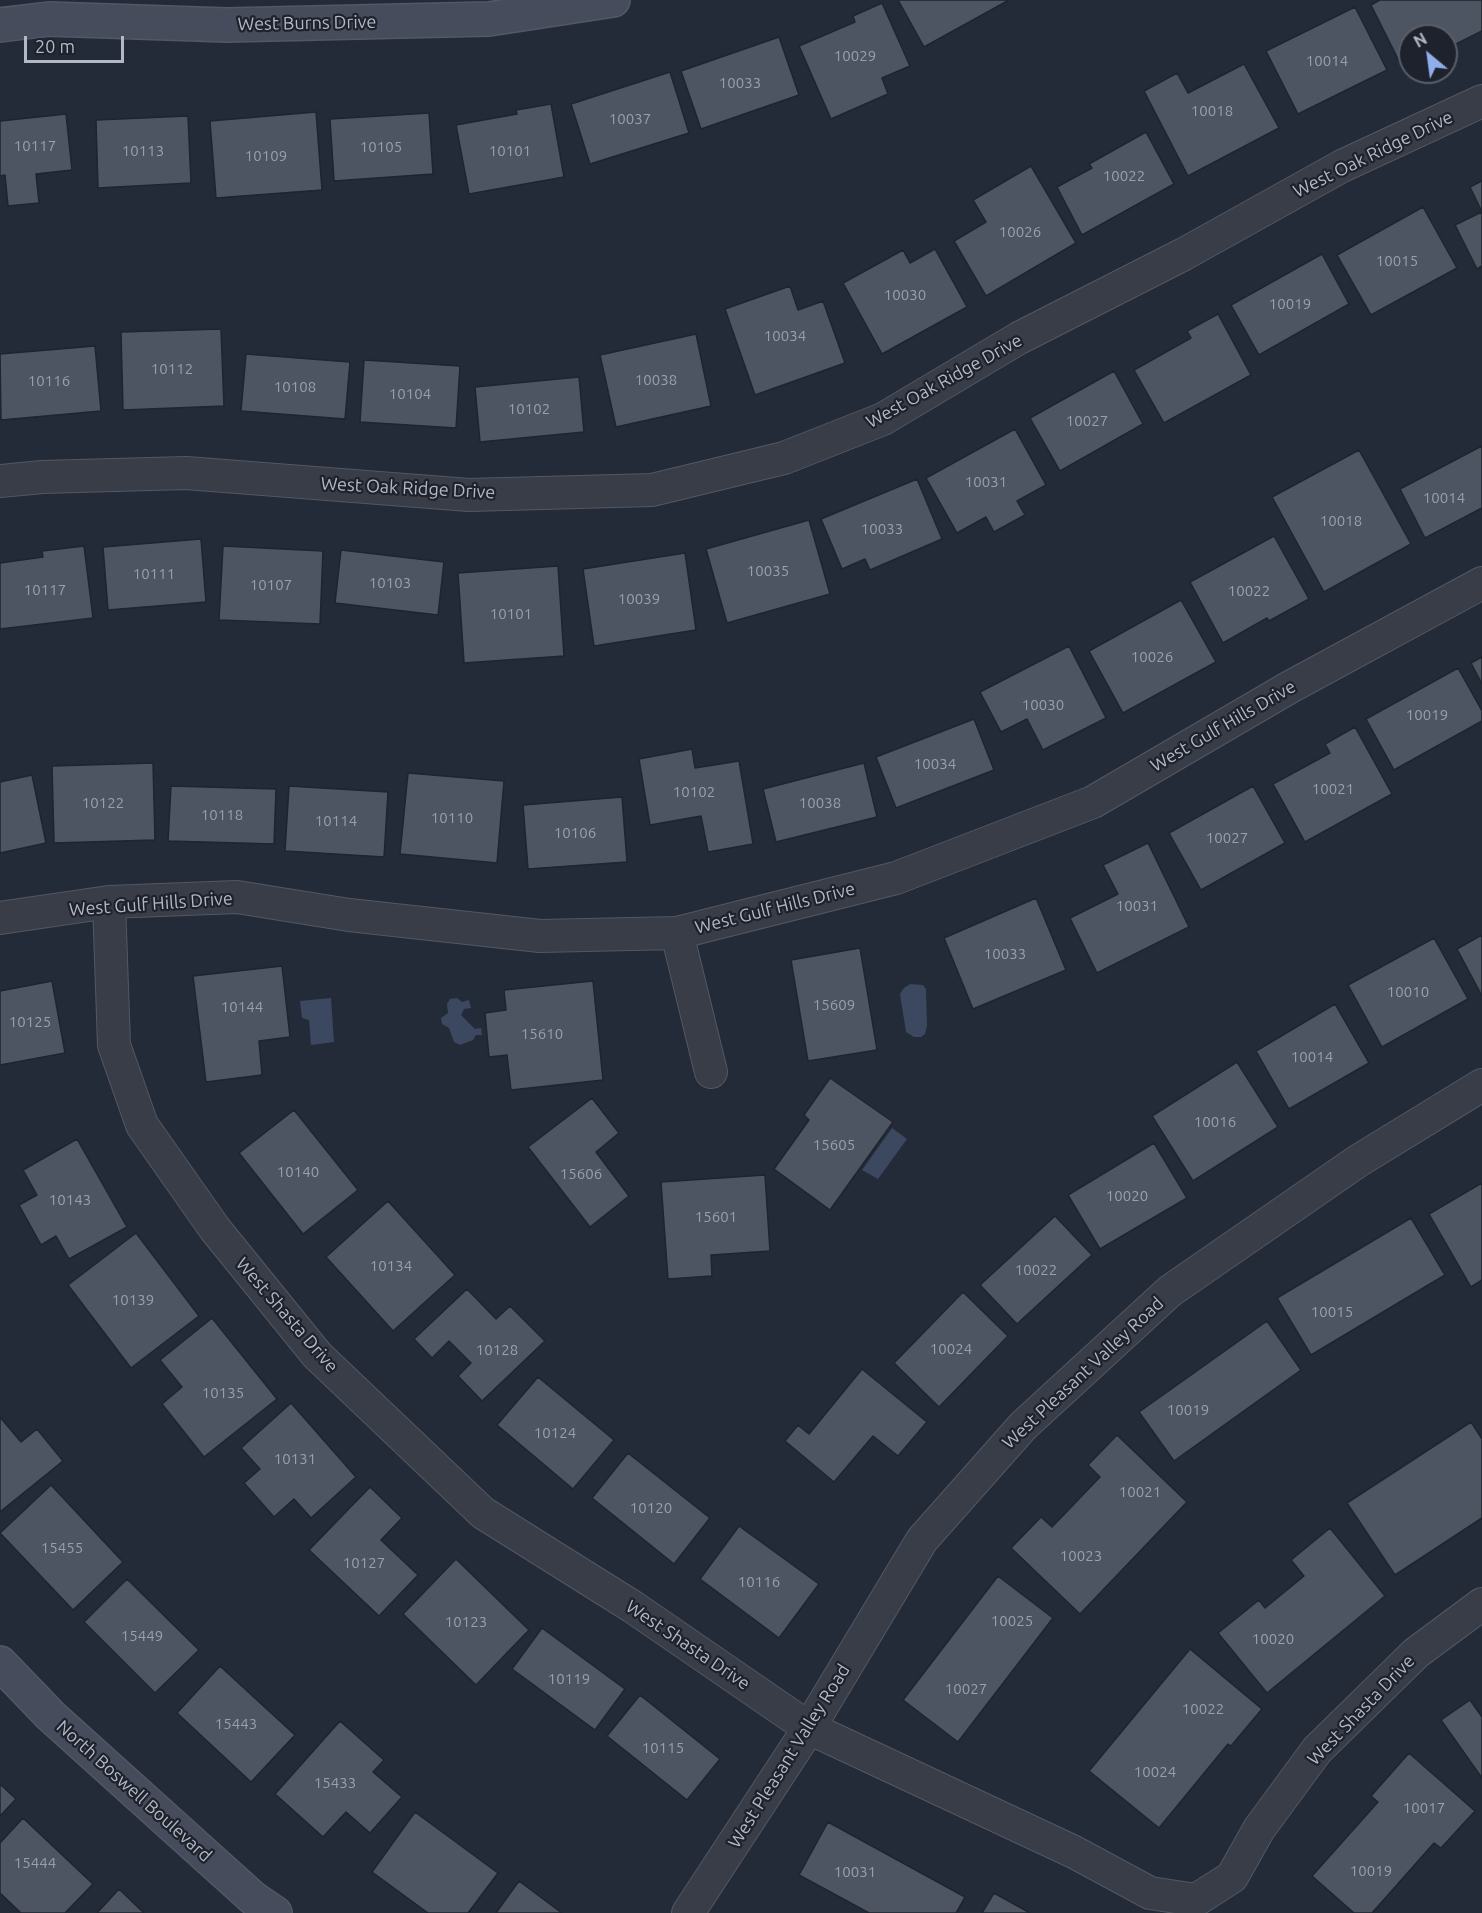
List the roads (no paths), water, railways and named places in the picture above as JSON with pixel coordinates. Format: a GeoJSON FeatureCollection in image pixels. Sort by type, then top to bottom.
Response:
{"type":"FeatureCollection","features":[{"type":"Feature","properties":{"kind":"street","name":"West Burns Drive"},"geometry":{"type":"LineString","coordinates":[[0,25],[49,19],[227,25],[489,19],[613,0]]}},
{"type":"Feature","properties":{"kind":"street","name":"West Oak Ridge Drive"},"geometry":{"type":"LineString","coordinates":[[0,481],[42,477],[186,473],[469,495],[652,490],[784,458],[883,420],[1019,338],[1184,254],[1342,166],[1482,101]]}},
{"type":"Feature","properties":{"kind":"street","name":"West Gulf Hills Drive"},"geometry":{"type":"LineString","coordinates":[[0,918],[109,902],[237,897],[349,915],[540,936],[677,933],[896,878],[1093,802],[1290,687],[1482,583]]}},
{"type":"Feature","properties":{"kind":"street","name":"West Shasta Drive"},"geometry":{"type":"LineString","coordinates":[[109,902],[114,1045],[142,1125],[215,1229],[317,1355],[483,1513],[633,1607],[809,1728],[1074,1852],[1150,1893],[1196,1900],[1232,1877],[1259,1829],[1317,1750],[1416,1653],[1482,1604]]}},
{"type":"Feature","properties":{"kind":"street"},"geometry":{"type":"LineString","coordinates":[[677,933],[711,1072]]}},
{"type":"Feature","properties":{"kind":"street","name":"West Pleasant Valley Road"},"geometry":{"type":"LineString","coordinates":[[688,1913],[809,1728],[922,1540],[1023,1426],[1170,1291],[1358,1161],[1482,1085]]}},
{"type":"Feature","properties":{"kind":"street","name":"North Boswell Boulevard"},"geometry":{"type":"LineString","coordinates":[[0,1663],[68,1732],[252,1898],[274,1913]]}},
{"type":"Feature","properties":{"kind":"water"},"geometry":{"type":"Polygon","coordinates":[[[910,984],[923,985],[926,989],[927,1026],[925,1034],[921,1037],[914,1037],[906,1032],[900,994],[910,984]]]}},
{"type":"Feature","properties":{"kind":"water"},"geometry":{"type":"Polygon","coordinates":[[[331,998],[334,1042],[311,1045],[309,1020],[302,1018],[300,1001],[331,998]]]}},
{"type":"Feature","properties":{"kind":"water"},"geometry":{"type":"Polygon","coordinates":[[[457,998],[462,1002],[469,1000],[471,1008],[464,1009],[461,1015],[475,1029],[481,1028],[482,1035],[476,1035],[473,1040],[460,1045],[454,1042],[449,1028],[442,1024],[441,1018],[448,1013],[447,1004],[450,999],[457,998]]]}},
{"type":"Feature","properties":{"kind":"water"},"geometry":{"type":"Polygon","coordinates":[[[892,1128],[907,1139],[878,1179],[862,1170],[892,1128]]]}}]}
